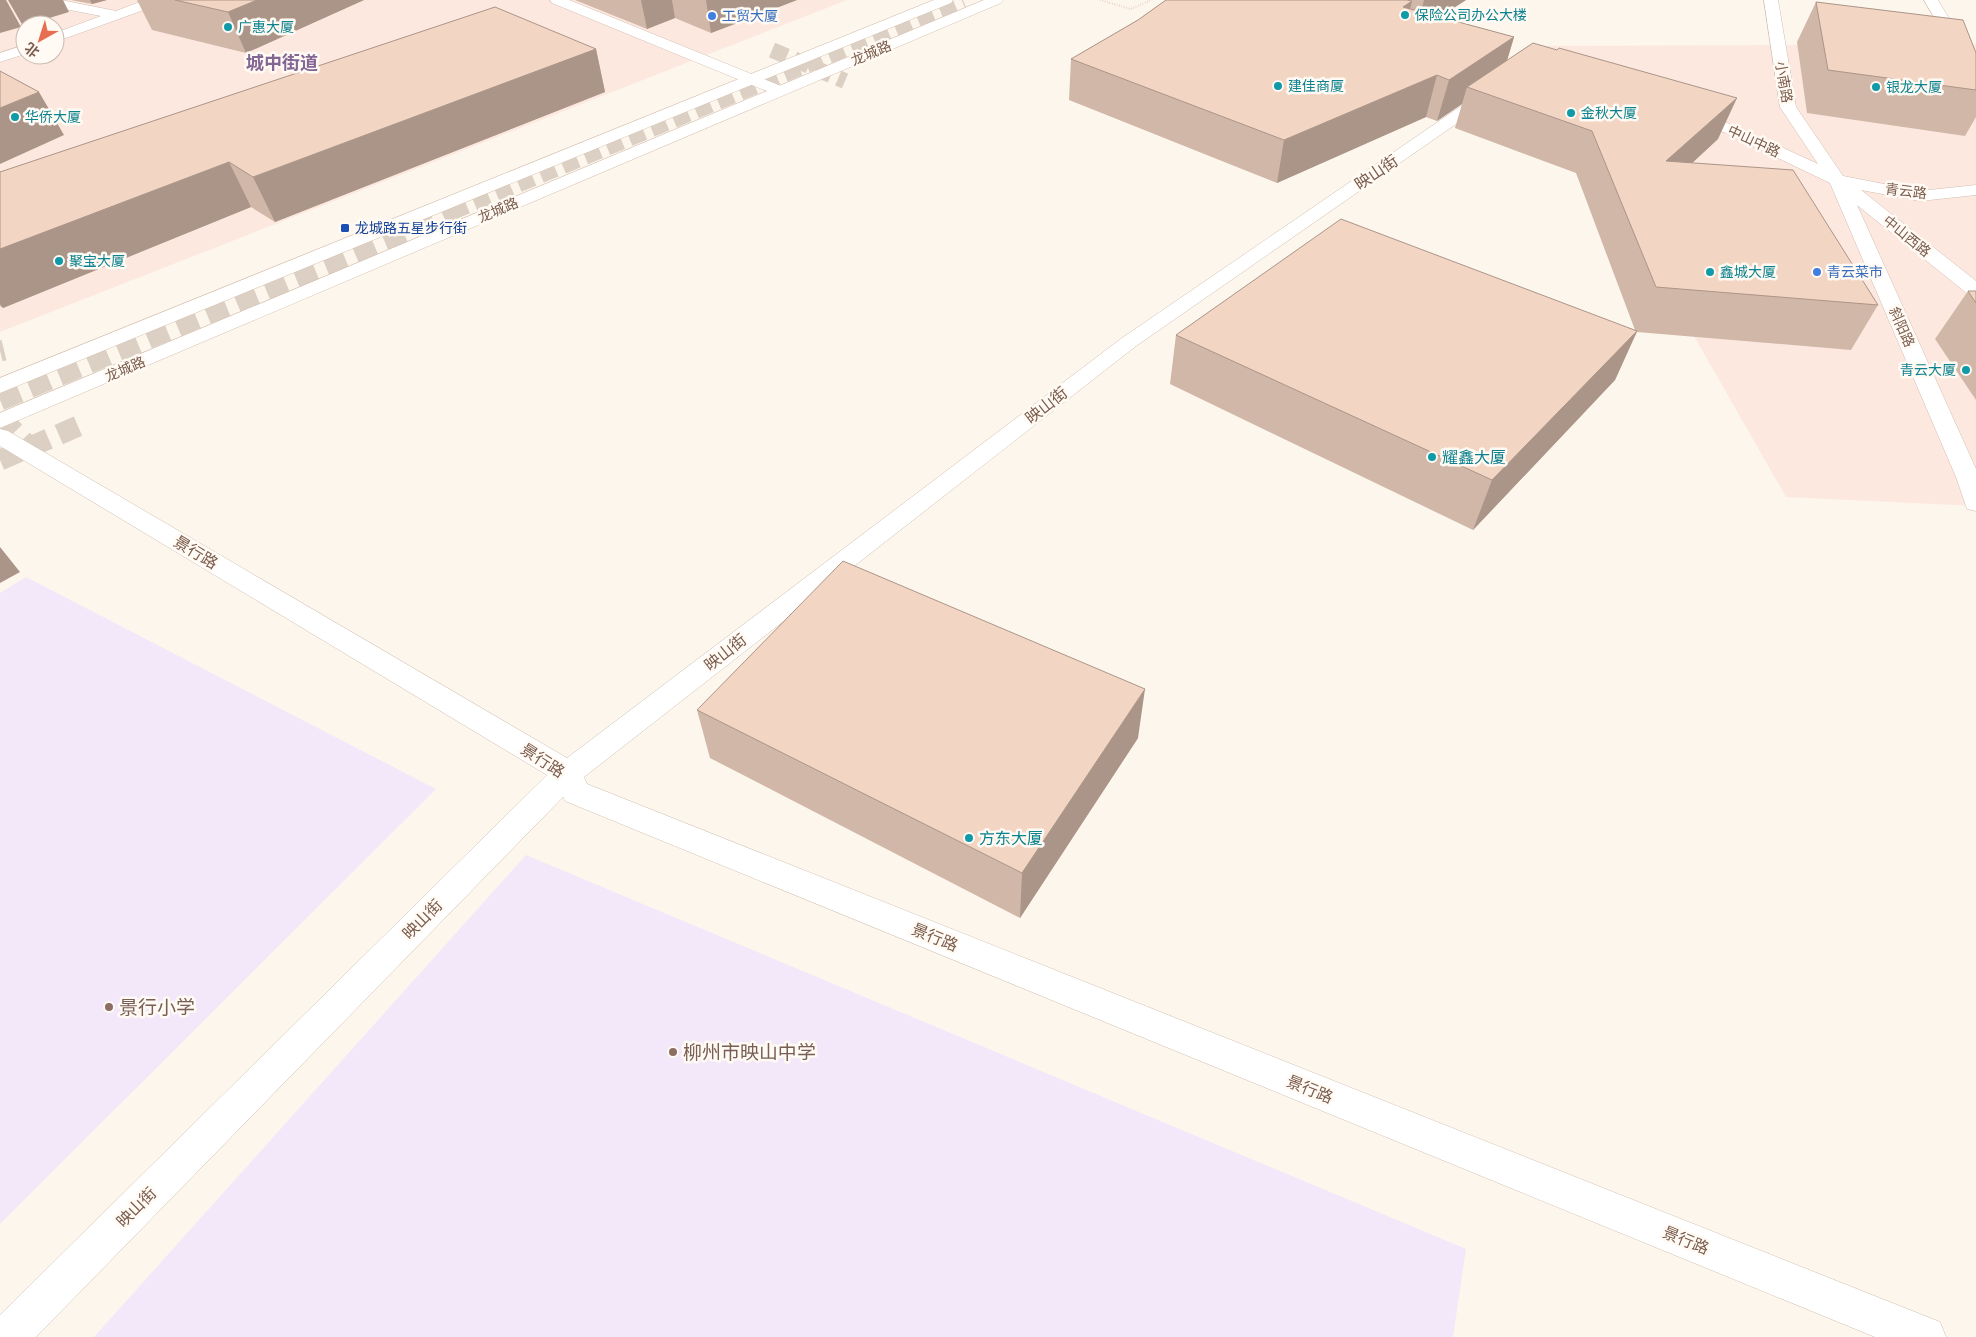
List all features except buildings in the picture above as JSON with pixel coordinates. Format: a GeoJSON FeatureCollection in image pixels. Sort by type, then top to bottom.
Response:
{"type":"FeatureCollection","features":[{"type":"Feature","properties":{"kind":"street"},"geometry":{"type":"LineString","coordinates":[[39,0],[118,16]]}},
{"type":"Feature","properties":{"kind":"street"},"geometry":{"type":"LineString","coordinates":[[65,35],[158,0]]}},
{"type":"Feature","properties":{"kind":"street"},"geometry":{"type":"LineString","coordinates":[[557,0],[780,91]]}},
{"type":"Feature","properties":{"kind":"street","name":"龙城路"},"geometry":{"type":"LineString","coordinates":[[0,386],[946,0]]}},
{"type":"Feature","properties":{"kind":"street","name":"龙城路"},"geometry":{"type":"LineString","coordinates":[[0,421],[996,0]]}},
{"type":"Feature","properties":{"kind":"street","name":"小南路"},"geometry":{"type":"LineString","coordinates":[[1770,0],[1788,108],[1837,180]]}},
{"type":"Feature","properties":{"kind":"street"},"geometry":{"type":"LineString","coordinates":[[1931,0],[1976,72]]}},
{"type":"Feature","properties":{"kind":"street"},"geometry":{"type":"LineString","coordinates":[[0,58],[15,53]]}},
{"type":"Feature","properties":{"kind":"street","name":"映山街"},"geometry":{"type":"LineString","coordinates":[[7,1337],[568,772],[1128,342],[1512,79]]}},
{"type":"Feature","properties":{"kind":"street","name":"中山中路"},"geometry":{"type":"LineString","coordinates":[[1677,109],[1732,130],[1837,180]]}},
{"type":"Feature","properties":{"kind":"street","name":"青云路"},"geometry":{"type":"LineString","coordinates":[[1837,180],[1920,196],[1976,190]]}},
{"type":"Feature","properties":{"kind":"street","name":"中山西路"},"geometry":{"type":"LineString","coordinates":[[1837,180],[1976,291]]}},
{"type":"Feature","properties":{"kind":"street","name":"斜阳路"},"geometry":{"type":"LineString","coordinates":[[1837,180],[1968,477],[1976,503]]}},
{"type":"Feature","properties":{"kind":"street","name":"景行路"},"geometry":{"type":"LineString","coordinates":[[0,436],[568,772],[576,792],[1925,1337]]}},
{"type":"Feature","properties":{"kind":"path"},"geometry":{"type":"LineString","coordinates":[[1100,0],[1131,9],[1151,0]]}},
{"type":"Feature","properties":{"kind":"shaded area"},"geometry":{"type":"Polygon","coordinates":[[[0,0],[847,0],[0,332],[0,0]]]}},
{"type":"Feature","properties":{"kind":"shaded area","name":"青云菜市"},"geometry":{"type":"Polygon","coordinates":[[[1976,44],[1976,506],[1786,497],[1528,46],[1976,44]]]}},
{"type":"Feature","properties":{"kind":"shaded area","name":"景行小学"},"geometry":{"type":"Polygon","coordinates":[[[26,577],[436,789],[0,1224],[0,593],[26,577]]]}},
{"type":"Feature","properties":{"kind":"shaded area","name":"柳州市映山中学"},"geometry":{"type":"Polygon","coordinates":[[[526,855],[1466,1249],[1453,1337],[94,1337],[526,855]]]}},
{"type":"Feature","properties":{"kind":"tunnel"},"geometry":{"type":"LineString","coordinates":[[807,65],[963,0]]}},
{"type":"Feature","properties":{"kind":"tunnel"},"geometry":{"type":"LineString","coordinates":[[772,50],[807,65]]}},
{"type":"Feature","properties":{"kind":"tunnel"},"geometry":{"type":"LineString","coordinates":[[452,212],[807,65]]}},
{"type":"Feature","properties":{"kind":"tunnel"},"geometry":{"type":"LineString","coordinates":[[807,65],[845,81]]}},
{"type":"Feature","properties":{"kind":"tunnel"},"geometry":{"type":"LineString","coordinates":[[0,400],[455,211]]}},
{"type":"Feature","properties":{"kind":"tunnel"},"geometry":{"type":"LineString","coordinates":[[0,351],[4,350]]}},
{"type":"Feature","properties":{"kind":"tunnel"},"geometry":{"type":"LineString","coordinates":[[0,417],[29,447]]}},
{"type":"Feature","properties":{"kind":"tunnel"},"geometry":{"type":"LineString","coordinates":[[0,460],[83,424]]}},
{"type":"Feature","properties":{"kind":"place","name":"保险公司办公大楼"},"geometry":{"type":"Point","coordinates":[1405,15]}},
{"type":"Feature","properties":{"kind":"place","name":"工贸大厦"},"geometry":{"type":"Point","coordinates":[712,16]}},
{"type":"Feature","properties":{"kind":"place","name":"广惠大厦"},"geometry":{"type":"Point","coordinates":[228,27]}},
{"type":"Feature","properties":{"kind":"place","name":"建佳商厦"},"geometry":{"type":"Point","coordinates":[1278,86]}},
{"type":"Feature","properties":{"kind":"place","name":"银龙大厦"},"geometry":{"type":"Point","coordinates":[1876,87]}},
{"type":"Feature","properties":{"kind":"place","name":"金秋大厦"},"geometry":{"type":"Point","coordinates":[1571,113]}},
{"type":"Feature","properties":{"kind":"place","name":"华侨大厦"},"geometry":{"type":"Point","coordinates":[15,117]}},
{"type":"Feature","properties":{"kind":"place","name":"龙城路五星步行街"},"geometry":{"type":"Point","coordinates":[345,228]}},
{"type":"Feature","properties":{"kind":"place","name":"聚宝大厦"},"geometry":{"type":"Point","coordinates":[59,261]}},
{"type":"Feature","properties":{"kind":"place","name":"鑫城大厦"},"geometry":{"type":"Point","coordinates":[1710,272]}},
{"type":"Feature","properties":{"kind":"place","name":"青云菜市"},"geometry":{"type":"Point","coordinates":[1817,272]}},
{"type":"Feature","properties":{"kind":"place","name":"青云大厦"},"geometry":{"type":"Point","coordinates":[1966,370]}},
{"type":"Feature","properties":{"kind":"place","name":"耀鑫大厦"},"geometry":{"type":"Point","coordinates":[1432,457]}},
{"type":"Feature","properties":{"kind":"place","name":"方东大厦"},"geometry":{"type":"Point","coordinates":[969,838]}},
{"type":"Feature","properties":{"kind":"place","name":"景行小学"},"geometry":{"type":"Point","coordinates":[109,1007]}},
{"type":"Feature","properties":{"kind":"place","name":"柳州市映山中学"},"geometry":{"type":"Point","coordinates":[673,1052]}},
{"type":"Feature","properties":{"kind":"district","name":"城中街道"},"geometry":{"type":"Point","coordinates":[282,63]}}]}
